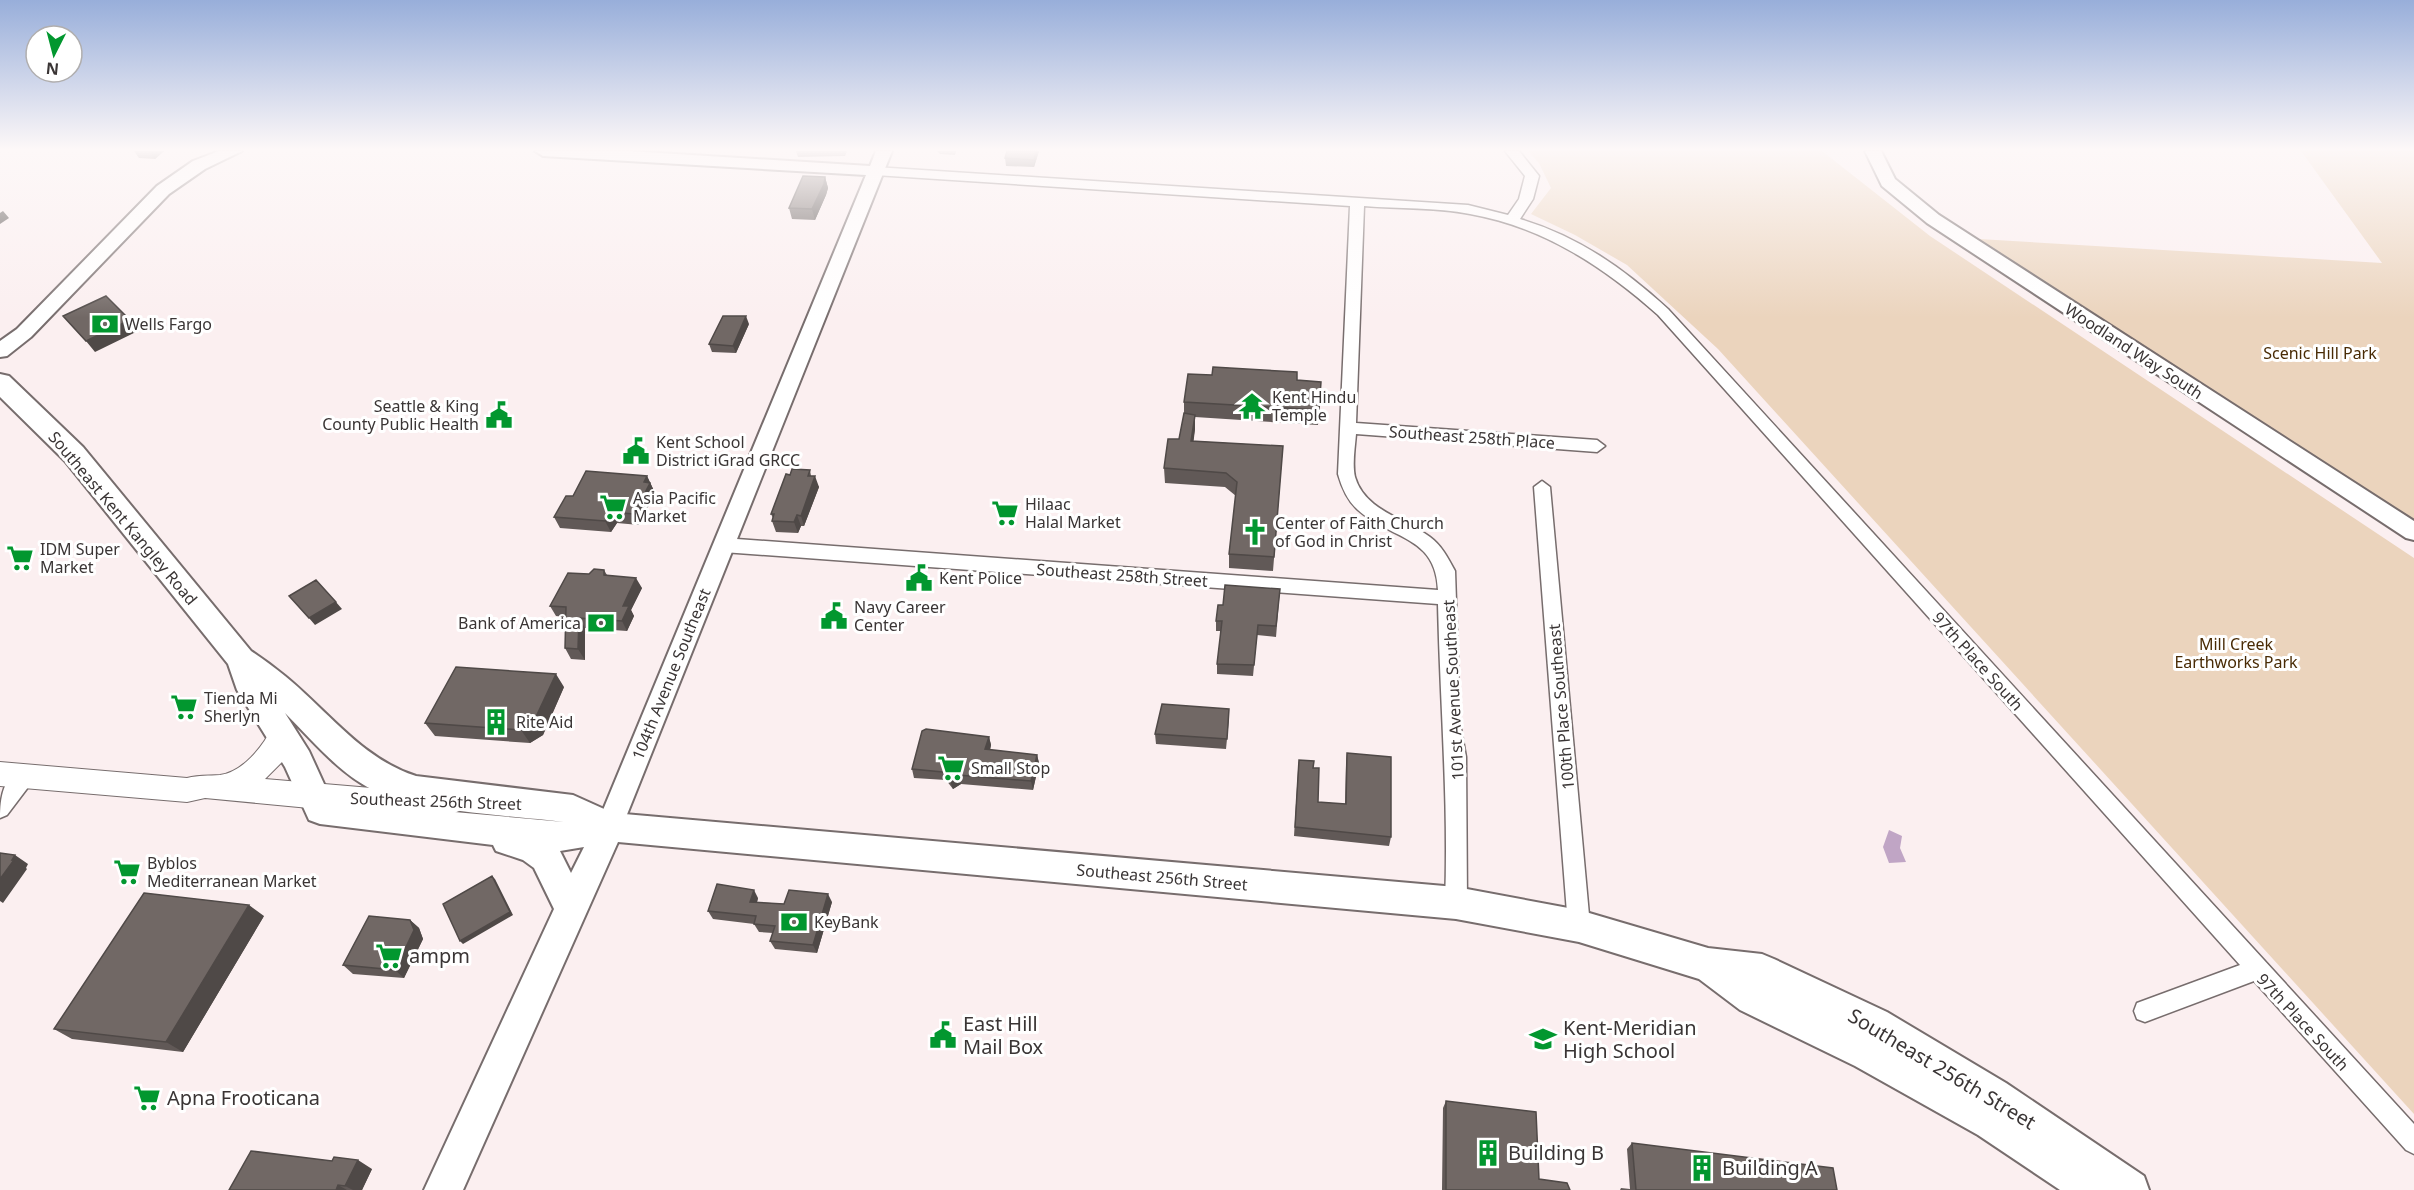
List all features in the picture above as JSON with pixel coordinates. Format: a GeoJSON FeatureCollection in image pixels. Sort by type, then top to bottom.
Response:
{"type":"FeatureCollection","features":[{"type":"Feature","properties":{"kind":"main road","name":"Southeast Kent Kangley Road"},"geometry":{"type":"LineString","coordinates":[[0,382],[74,454],[241,659],[274,684],[357,762],[382,779],[416,790],[497,801]]}},
{"type":"Feature","properties":{"kind":"main road","name":"Southeast Kent Kangley Road"},"geometry":{"type":"LineString","coordinates":[[241,659],[248,681],[298,760],[318,803]]}},
{"type":"Feature","properties":{"kind":"main road"},"geometry":{"type":"LineString","coordinates":[[256,692],[266,692],[305,729],[315,730],[320,727]]}},
{"type":"Feature","properties":{"kind":"main road"},"geometry":{"type":"LineString","coordinates":[[224,787],[258,770],[272,754],[282,736]]}},
{"type":"Feature","properties":{"kind":"main road","name":"Southeast 256th Street"},"geometry":{"type":"LineString","coordinates":[[13,775],[187,790],[205,786],[224,787],[481,830],[561,837],[609,827],[1456,903],[1580,926],[1708,965],[1762,971],[1874,1024],[1993,1096],[2130,1190]]}},
{"type":"Feature","properties":{"kind":"main road","name":"Southeast 256th Street"},"geometry":{"type":"LineString","coordinates":[[187,790],[198,797],[318,803],[497,801],[573,809],[609,827]]}},
{"type":"Feature","properties":{"kind":"main road","name":"104th Avenue Southeast"},"geometry":{"type":"LineString","coordinates":[[443,1190],[609,827]]}},
{"type":"Feature","properties":{"kind":"main road"},"geometry":{"type":"LineString","coordinates":[[481,830],[533,848],[546,858],[572,909]]}},
{"type":"Feature","properties":{"kind":"main road","name":"Southeast 256th Street"},"geometry":{"type":"LineString","coordinates":[[1708,965],[1753,998],[1868,1053],[1991,1122],[2094,1190]]}},
{"type":"Feature","properties":{"kind":"street"},"geometry":{"type":"LineString","coordinates":[[0,351],[24,333],[147,207]]}},
{"type":"Feature","properties":{"kind":"street","name":"104th Avenue Southeast"},"geometry":{"type":"LineString","coordinates":[[609,827],[861,207]]}},
{"type":"Feature","properties":{"kind":"street","name":"101st Avenue Southeast"},"geometry":{"type":"LineString","coordinates":[[1358,207],[1345,467],[1350,489],[1368,509],[1410,531],[1436,553],[1446,571],[1450,723],[1456,757],[1458,844],[1456,903]]}},
{"type":"Feature","properties":{"kind":"street","name":"97th Place South"},"geometry":{"type":"LineString","coordinates":[[1429,207],[1468,209],[1512,220],[1560,237],[1602,260],[1632,283],[1663,312],[2414,1142]]}},
{"type":"Feature","properties":{"kind":"street"},"geometry":{"type":"LineString","coordinates":[[1512,220],[1521,207]]}},
{"type":"Feature","properties":{"kind":"street","name":"Woodland Way South"},"geometry":{"type":"LineString","coordinates":[[1917,207],[2414,532]]}},
{"type":"Feature","properties":{"kind":"street","name":"Southeast 258th Place"},"geometry":{"type":"LineString","coordinates":[[1346,428],[1597,446]]}},
{"type":"Feature","properties":{"kind":"street","name":"100th Place Southeast"},"geometry":{"type":"LineString","coordinates":[[1542,488],[1580,926]]}},
{"type":"Feature","properties":{"kind":"street","name":"Southeast 258th Street"},"geometry":{"type":"LineString","coordinates":[[723,545],[1448,598]]}},
{"type":"Feature","properties":{"kind":"street"},"geometry":{"type":"LineString","coordinates":[[0,809],[13,775]]}},
{"type":"Feature","properties":{"kind":"street"},"geometry":{"type":"LineString","coordinates":[[2145,1011],[2256,970]]}},
{"type":"Feature","properties":{"kind":"green space","name":"Mill Creek Earthworks Park"},"geometry":{"type":"Polygon","coordinates":[[[1537,207],[1893,207],[1930,236],[2414,558],[2414,1114],[1718,349],[1627,265],[1575,235],[1531,214],[1537,207]]]}},
{"type":"Feature","properties":{"kind":"green space","name":"Scenic Hill Park"},"geometry":{"type":"Polygon","coordinates":[[[2341,207],[2414,207],[2414,526],[2005,260],[1979,239],[2382,263],[2341,207]]]}},
{"type":"Feature","properties":{"kind":"shaded area"},"geometry":{"type":"Polygon","coordinates":[[[1889,830],[1902,836],[1900,848],[1906,862],[1889,863],[1883,847],[1889,830]]]}},
{"type":"Feature","properties":{"kind":"building"},"geometry":{"type":"Polygon","coordinates":[[[790,207],[813,207],[812,209],[790,207]]]}},
{"type":"Feature","properties":{"kind":"building"},"geometry":{"type":"Polygon","coordinates":[[[106,296],[130,320],[86,341],[63,316],[106,296]]]}},
{"type":"Feature","properties":{"kind":"building"},"geometry":{"type":"Polygon","coordinates":[[[723,316],[746,316],[733,346],[709,344],[723,316]]]}},
{"type":"Feature","properties":{"kind":"building"},"geometry":{"type":"Polygon","coordinates":[[[1213,367],[1297,372],[1297,380],[1321,382],[1319,410],[1184,402],[1188,374],[1212,375],[1213,367]]]}},
{"type":"Feature","properties":{"kind":"building","name":"Center of Faith Church of God in Christ"},"geometry":{"type":"Polygon","coordinates":[[[1184,413],[1195,415],[1191,441],[1283,446],[1274,557],[1229,554],[1237,482],[1226,473],[1164,468],[1168,439],[1179,439],[1184,413]]]}},
{"type":"Feature","properties":{"kind":"building"},"geometry":{"type":"Polygon","coordinates":[[[792,469],[810,470],[808,476],[815,476],[801,516],[797,515],[794,522],[772,521],[774,514],[771,514],[786,474],[790,475],[792,469]]]}},
{"type":"Feature","properties":{"kind":"building","name":"Asia Pacific Market"},"geometry":{"type":"Polygon","coordinates":[[[586,471],[647,476],[644,482],[650,483],[634,514],[611,512],[605,521],[554,517],[566,496],[573,496],[586,471]]]}},
{"type":"Feature","properties":{"kind":"building","name":"Bank of America"},"geometry":{"type":"Polygon","coordinates":[[[594,569],[604,570],[604,575],[636,578],[623,606],[629,606],[622,621],[579,618],[578,649],[565,648],[566,607],[550,606],[568,573],[589,574],[594,569]]]}},
{"type":"Feature","properties":{"kind":"building"},"geometry":{"type":"Polygon","coordinates":[[[316,580],[336,602],[309,618],[289,596],[316,580]]]}},
{"type":"Feature","properties":{"kind":"building"},"geometry":{"type":"Polygon","coordinates":[[[1225,585],[1280,589],[1276,626],[1258,625],[1254,665],[1217,664],[1222,621],[1216,621],[1218,605],[1223,605],[1225,585]]]}},
{"type":"Feature","properties":{"kind":"building","name":"Rite Aid"},"geometry":{"type":"Polygon","coordinates":[[[456,667],[556,674],[534,721],[521,730],[425,723],[456,667]]]}},
{"type":"Feature","properties":{"kind":"building"},"geometry":{"type":"Polygon","coordinates":[[[1162,704],[1229,709],[1227,739],[1155,734],[1162,704]]]}},
{"type":"Feature","properties":{"kind":"building"},"geometry":{"type":"Polygon","coordinates":[[[926,729],[989,737],[985,749],[1037,755],[1031,781],[958,775],[950,781],[943,772],[912,769],[922,731],[926,729]]]}},
{"type":"Feature","properties":{"kind":"building"},"geometry":{"type":"Polygon","coordinates":[[[1347,753],[1391,757],[1391,837],[1295,827],[1299,760],[1314,761],[1313,768],[1319,768],[1318,802],[1346,804],[1347,753]]]}},
{"type":"Feature","properties":{"kind":"building"},"geometry":{"type":"Polygon","coordinates":[[[0,853],[15,855],[12,860],[14,860],[0,879],[0,853]]]}},
{"type":"Feature","properties":{"kind":"building"},"geometry":{"type":"Polygon","coordinates":[[[492,876],[510,912],[460,941],[443,904],[492,876]]]}},
{"type":"Feature","properties":{"kind":"building"},"geometry":{"type":"Polygon","coordinates":[[[717,884],[754,890],[750,902],[784,904],[789,890],[828,894],[813,945],[770,941],[775,926],[754,924],[756,916],[708,911],[717,884]]]}},
{"type":"Feature","properties":{"kind":"building"},"geometry":{"type":"Polygon","coordinates":[[[144,893],[249,905],[166,1042],[54,1029],[144,893]]]}},
{"type":"Feature","properties":{"kind":"building","name":"ampm"},"geometry":{"type":"Polygon","coordinates":[[[369,916],[410,920],[414,930],[395,970],[343,965],[369,916]]]}},
{"type":"Feature","properties":{"kind":"building","name":"Building B"},"geometry":{"type":"Polygon","coordinates":[[[1446,1101],[1536,1112],[1539,1179],[1567,1183],[1570,1190],[1446,1190],[1446,1101]]]}},
{"type":"Feature","properties":{"kind":"building","name":"Building A"},"geometry":{"type":"Polygon","coordinates":[[[1632,1143],[1833,1168],[1837,1190],[1636,1190],[1632,1143]]]}},
{"type":"Feature","properties":{"kind":"building"},"geometry":{"type":"Polygon","coordinates":[[[251,1151],[332,1161],[334,1157],[358,1160],[345,1186],[338,1185],[336,1190],[229,1190],[251,1151]]]}},
{"type":"Feature","properties":{"kind":"place","name":"Wells Fargo"},"geometry":{"type":"Point","coordinates":[105,324]}},
{"type":"Feature","properties":{"kind":"place","name":"Kent Hindu Temple"},"geometry":{"type":"Point","coordinates":[1252,406]}},
{"type":"Feature","properties":{"kind":"place","name":"Seattle & King County Public Health"},"geometry":{"type":"Point","coordinates":[499,415]}},
{"type":"Feature","properties":{"kind":"place","name":"Kent School District iGrad GRCC"},"geometry":{"type":"Point","coordinates":[636,451]}},
{"type":"Feature","properties":{"kind":"place","name":"Asia Pacific Market"},"geometry":{"type":"Point","coordinates":[613,507]}},
{"type":"Feature","properties":{"kind":"place","name":"Hilaac Halal Market"},"geometry":{"type":"Point","coordinates":[1005,513]}},
{"type":"Feature","properties":{"kind":"place","name":"Center of Faith Church of God in Christ"},"geometry":{"type":"Point","coordinates":[1255,532]}},
{"type":"Feature","properties":{"kind":"place","name":"IDM Super Market"},"geometry":{"type":"Point","coordinates":[20,558]}},
{"type":"Feature","properties":{"kind":"place","name":"Kent Police"},"geometry":{"type":"Point","coordinates":[919,578]}},
{"type":"Feature","properties":{"kind":"place","name":"Navy Career Center"},"geometry":{"type":"Point","coordinates":[834,616]}},
{"type":"Feature","properties":{"kind":"place","name":"Bank of America"},"geometry":{"type":"Point","coordinates":[601,623]}},
{"type":"Feature","properties":{"kind":"place","name":"Tienda Mi Sherlyn"},"geometry":{"type":"Point","coordinates":[184,707]}},
{"type":"Feature","properties":{"kind":"place","name":"Rite Aid"},"geometry":{"type":"Point","coordinates":[496,722]}},
{"type":"Feature","properties":{"kind":"place","name":"Small Stop"},"geometry":{"type":"Point","coordinates":[951,768]}},
{"type":"Feature","properties":{"kind":"place","name":"Byblos Mediterranean Market"},"geometry":{"type":"Point","coordinates":[127,872]}},
{"type":"Feature","properties":{"kind":"place","name":"KeyBank"},"geometry":{"type":"Point","coordinates":[794,922]}},
{"type":"Feature","properties":{"kind":"place","name":"ampm"},"geometry":{"type":"Point","coordinates":[389,956]}},
{"type":"Feature","properties":{"kind":"place","name":"East Hill Mail Box"},"geometry":{"type":"Point","coordinates":[943,1035]}},
{"type":"Feature","properties":{"kind":"place","name":"Kent-Meridian High School"},"geometry":{"type":"Point","coordinates":[1543,1039]}},
{"type":"Feature","properties":{"kind":"place","name":"Apna Frooticana"},"geometry":{"type":"Point","coordinates":[147,1098]}},
{"type":"Feature","properties":{"kind":"place","name":"Building B"},"geometry":{"type":"Point","coordinates":[1488,1153]}},
{"type":"Feature","properties":{"kind":"place","name":"Building A"},"geometry":{"type":"Point","coordinates":[1702,1168]}}]}
